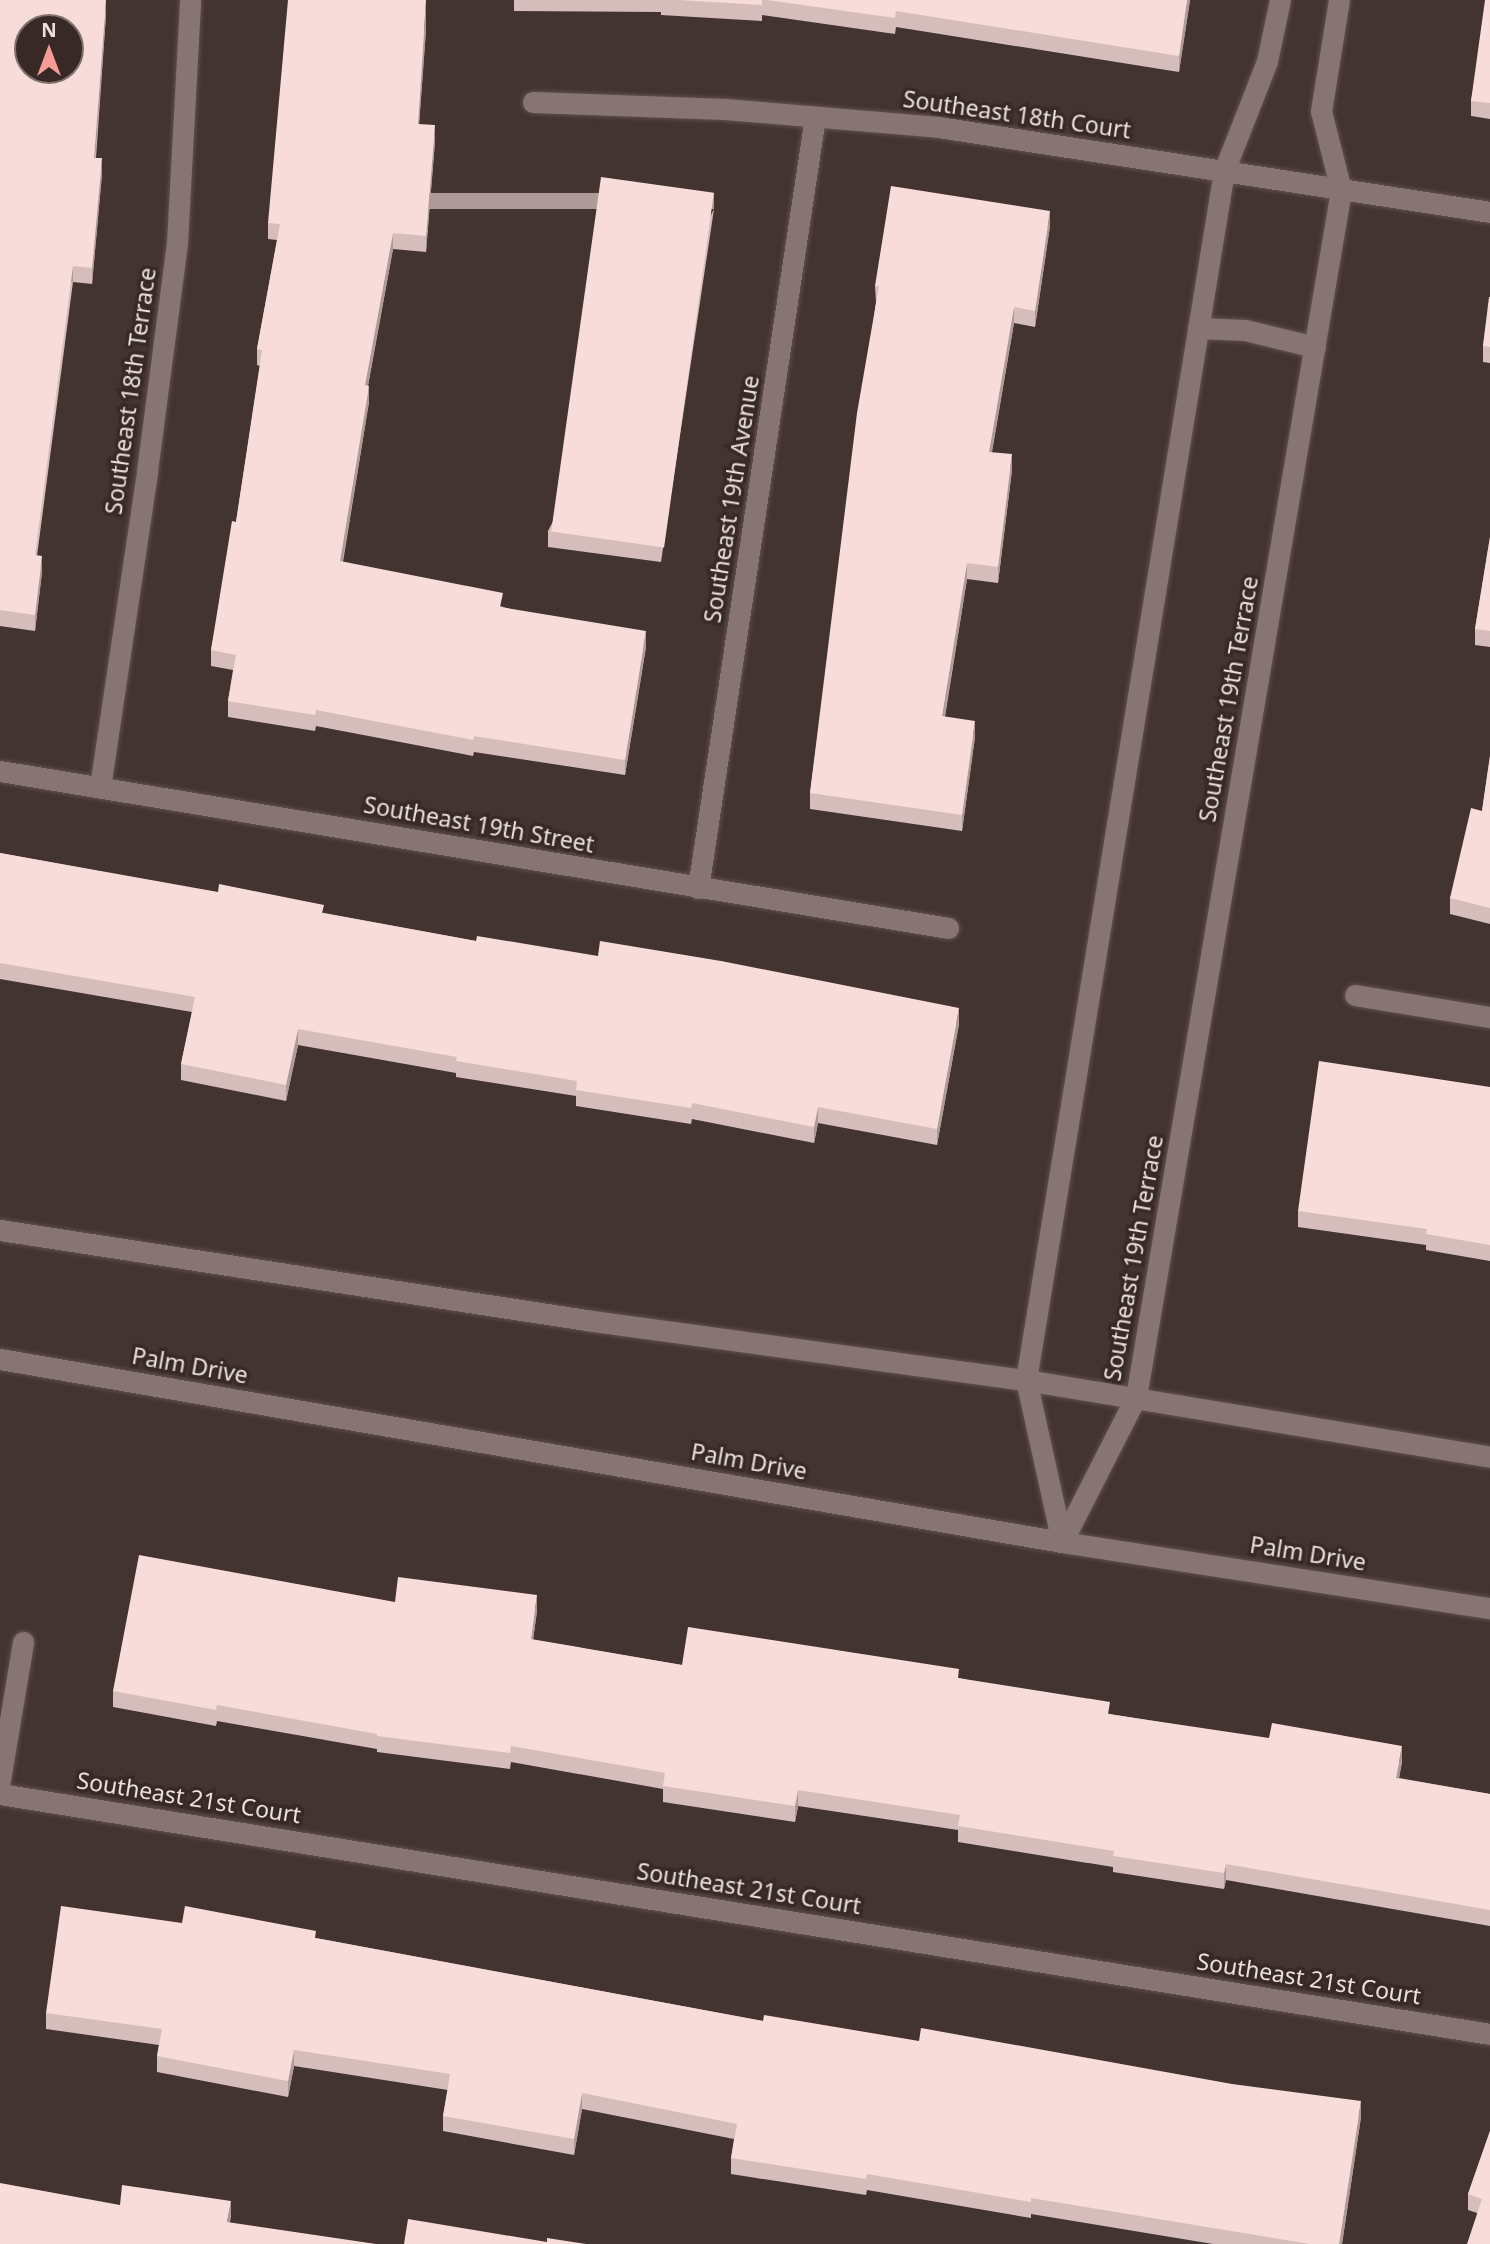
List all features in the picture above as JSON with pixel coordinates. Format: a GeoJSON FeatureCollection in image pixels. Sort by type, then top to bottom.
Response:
{"type":"FeatureCollection","features":[{"type":"Feature","properties":{"kind":"street","name":"Southeast 18th Terrace"},"geometry":{"type":"LineString","coordinates":[[100,787],[147,471],[177,243],[190,0]]}},
{"type":"Feature","properties":{"kind":"street"},"geometry":{"type":"LineString","coordinates":[[1062,1542],[1026,1380],[1224,171],[1266,61],[1280,0]]}},
{"type":"Feature","properties":{"kind":"street","name":"Southeast 19th Terrace"},"geometry":{"type":"LineString","coordinates":[[1062,1542],[1136,1397],[1341,190],[1321,111],[1331,33],[1339,0]]}},
{"type":"Feature","properties":{"kind":"street","name":"Southeast 18th Court"},"geometry":{"type":"LineString","coordinates":[[533,102],[724,109],[938,127],[1490,212]]}},
{"type":"Feature","properties":{"kind":"street","name":"Southeast 19th Avenue"},"geometry":{"type":"LineString","coordinates":[[698,888],[815,117]]}},
{"type":"Feature","properties":{"kind":"street"},"geometry":{"type":"LineString","coordinates":[[1198,328],[1245,330],[1315,347]]}},
{"type":"Feature","properties":{"kind":"street","name":"Southeast 19th Street"},"geometry":{"type":"LineString","coordinates":[[0,771],[948,928]]}},
{"type":"Feature","properties":{"kind":"street"},"geometry":{"type":"LineString","coordinates":[[1355,995],[1490,1017]]}},
{"type":"Feature","properties":{"kind":"street"},"geometry":{"type":"LineString","coordinates":[[0,1230],[586,1320],[1026,1380],[1490,1457]]}},
{"type":"Feature","properties":{"kind":"street","name":"Palm Drive"},"geometry":{"type":"LineString","coordinates":[[0,1359],[1062,1542],[1490,1608]]}},
{"type":"Feature","properties":{"kind":"street"},"geometry":{"type":"LineString","coordinates":[[0,1780],[23,1642]]}},
{"type":"Feature","properties":{"kind":"street","name":"Southeast 21st Court"},"geometry":{"type":"LineString","coordinates":[[0,1794],[1490,2034]]}},
{"type":"Feature","properties":{"kind":"building"},"geometry":{"type":"Polygon","coordinates":[[[0,0],[106,0],[94,158],[102,158],[92,268],[73,266],[35,555],[42,556],[35,615],[0,610],[0,0]]]}},
{"type":"Feature","properties":{"kind":"building"},"geometry":{"type":"Polygon","coordinates":[[[288,0],[426,0],[418,124],[435,125],[426,236],[393,233],[365,385],[369,386],[340,561],[503,593],[500,607],[646,631],[625,760],[474,736],[473,740],[316,710],[315,715],[228,701],[236,655],[211,650],[232,521],[236,522],[262,350],[257,349],[280,224],[268,223],[288,0]]]}},
{"type":"Feature","properties":{"kind":"building"},"geometry":{"type":"Polygon","coordinates":[[[679,0],[762,0],[762,5],[679,0]]]}},
{"type":"Feature","properties":{"kind":"building"},"geometry":{"type":"Polygon","coordinates":[[[767,0],[1187,0],[1179,56],[896,11],[895,18],[767,0]]]}},
{"type":"Feature","properties":{"kind":"building"},"geometry":{"type":"Polygon","coordinates":[[[1485,0],[1490,0],[1490,103],[1471,101],[1485,0]]]}},
{"type":"Feature","properties":{"kind":"building"},"geometry":{"type":"Polygon","coordinates":[[[601,177],[714,193],[664,547],[551,532],[601,177]]]}},
{"type":"Feature","properties":{"kind":"building"},"geometry":{"type":"Polygon","coordinates":[[[891,186],[1050,211],[1035,311],[1014,307],[989,452],[1012,454],[998,567],[967,563],[942,716],[975,721],[962,815],[810,793],[857,413],[879,286],[875,286],[891,186]]]}},
{"type":"Feature","properties":{"kind":"building"},"geometry":{"type":"Polygon","coordinates":[[[1490,297],[1490,347],[1483,346],[1490,297]]]}},
{"type":"Feature","properties":{"kind":"building"},"geometry":{"type":"Polygon","coordinates":[[[1490,537],[1490,631],[1475,629],[1490,537]]]}},
{"type":"Feature","properties":{"kind":"building"},"geometry":{"type":"Polygon","coordinates":[[[1490,756],[1490,908],[1450,898],[1471,808],[1482,811],[1490,756]]]}},
{"type":"Feature","properties":{"kind":"building"},"geometry":{"type":"Polygon","coordinates":[[[0,853],[218,892],[219,884],[324,905],[322,913],[476,941],[477,936],[598,956],[600,941],[721,961],[959,1008],[937,1129],[818,1107],[814,1127],[692,1103],[691,1108],[576,1090],[577,1081],[456,1061],[457,1057],[298,1029],[286,1085],[181,1064],[195,997],[0,963],[0,853]]]}},
{"type":"Feature","properties":{"kind":"building"},"geometry":{"type":"Polygon","coordinates":[[[1319,1061],[1490,1087],[1490,1245],[1426,1234],[1427,1229],[1298,1211],[1319,1061]]]}},
{"type":"Feature","properties":{"kind":"building"},"geometry":{"type":"Polygon","coordinates":[[[139,1555],[395,1602],[398,1577],[537,1595],[531,1639],[682,1665],[688,1627],[959,1669],[958,1678],[1110,1702],[1108,1714],[1269,1738],[1272,1723],[1402,1746],[1396,1778],[1490,1794],[1490,1910],[1226,1864],[1224,1873],[1113,1856],[1114,1851],[958,1826],[960,1815],[798,1790],[795,1806],[663,1786],[665,1773],[511,1746],[510,1753],[377,1736],[217,1705],[216,1710],[113,1691],[139,1555]]]}},
{"type":"Feature","properties":{"kind":"building"},"geometry":{"type":"Polygon","coordinates":[[[61,1906],[182,1923],[185,1906],[316,1931],[315,1938],[763,2021],[764,2015],[919,2041],[921,2028],[1232,2084],[1361,2101],[1339,2244],[1310,2244],[1031,2198],[1031,2202],[867,2174],[866,2179],[731,2158],[737,2124],[582,2093],[574,2139],[443,2116],[450,2074],[294,2050],[288,2081],[157,2056],[162,2029],[46,2013],[61,1906]]]}},
{"type":"Feature","properties":{"kind":"building"},"geometry":{"type":"Polygon","coordinates":[[[1490,2131],[1490,2244],[1467,2244],[1482,2199],[1468,2194],[1490,2131]]]}},
{"type":"Feature","properties":{"kind":"building"},"geometry":{"type":"Polygon","coordinates":[[[0,2183],[120,2205],[122,2185],[231,2201],[227,2222],[376,2244],[0,2244],[0,2183]]]}},
{"type":"Feature","properties":{"kind":"building"},"geometry":{"type":"Polygon","coordinates":[[[408,2219],[547,2242],[547,2238],[586,2244],[404,2244],[408,2219]]]}}]}
